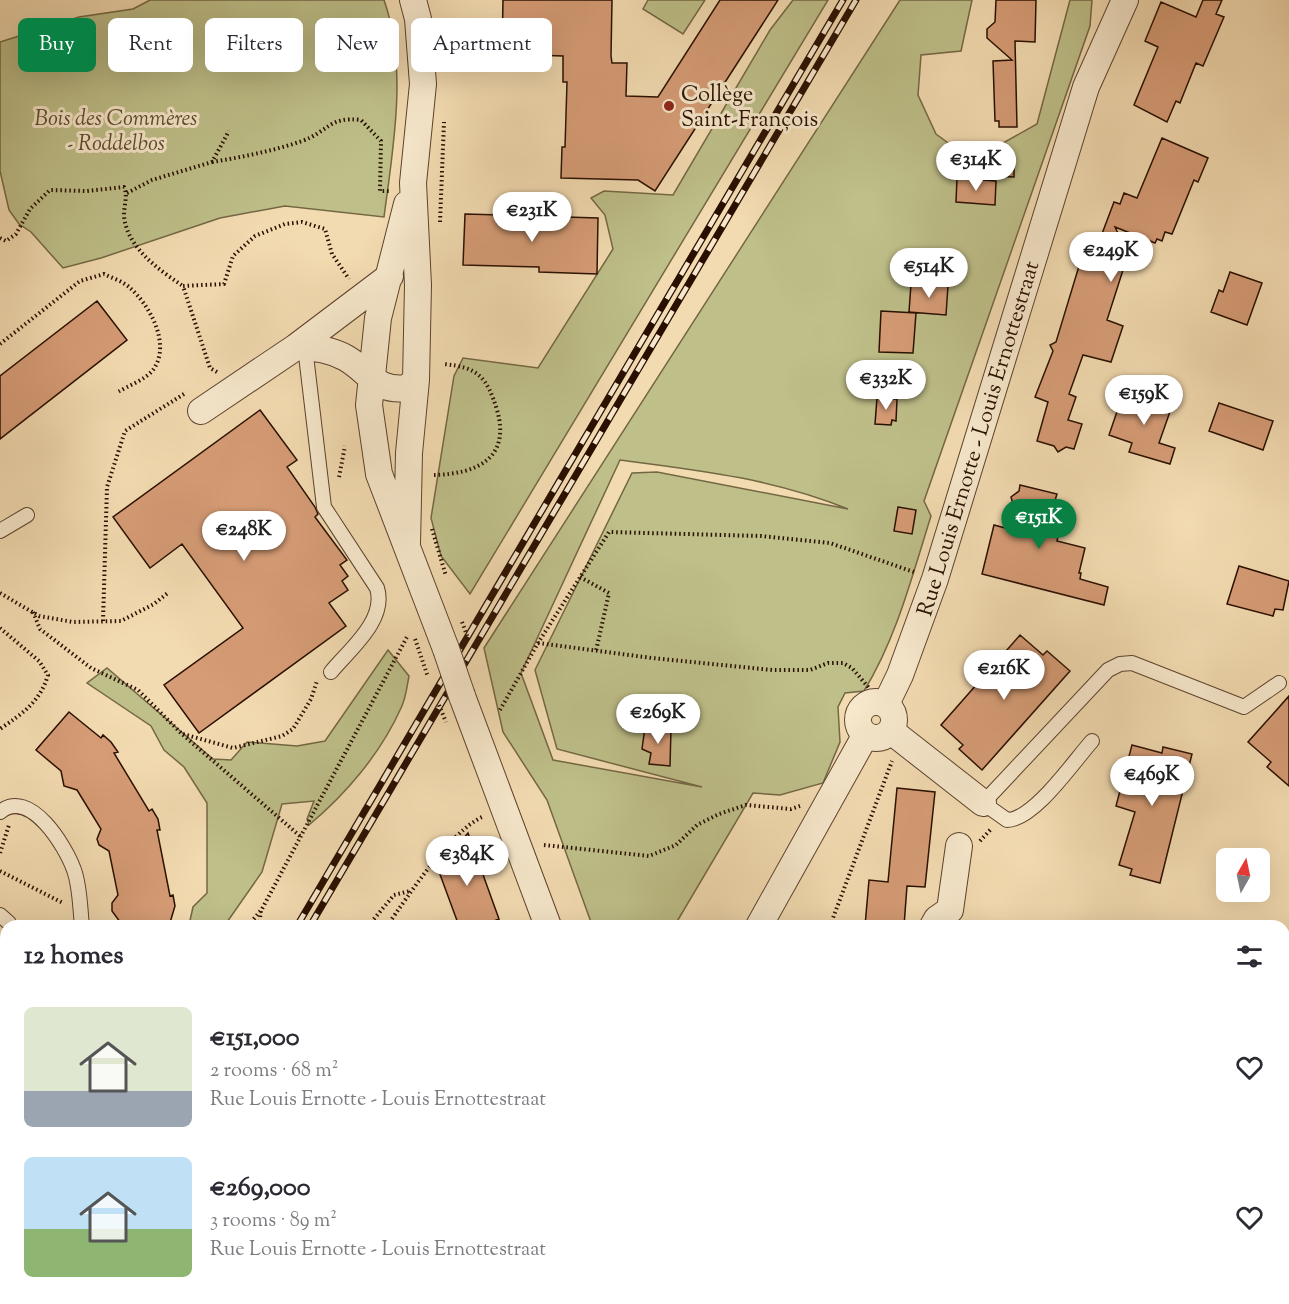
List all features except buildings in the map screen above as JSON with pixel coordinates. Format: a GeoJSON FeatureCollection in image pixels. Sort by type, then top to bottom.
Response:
{"type":"FeatureCollection","features":[{"type":"Feature","properties":{"kind":"street"},"geometry":{"type":"LineString","coordinates":[[413,0],[418,19],[423,84],[401,187],[378,318],[369,405],[379,474],[546,920]]}},
{"type":"Feature","properties":{"kind":"street","name":"Rue Louis Ernotte - Louis Ernottestraat"},"geometry":{"type":"LineString","coordinates":[[878,696],[900,675],[935,579],[1086,87],[1125,0]]}},
{"type":"Feature","properties":{"kind":"street"},"geometry":{"type":"LineString","coordinates":[[401,187],[418,285],[416,380],[409,453],[406,543]]}},
{"type":"Feature","properties":{"kind":"street"},"geometry":{"type":"LineString","coordinates":[[195,402],[241,386],[300,347],[386,277],[399,274],[410,276],[418,285]]}},
{"type":"Feature","properties":{"kind":"street"},"geometry":{"type":"LineString","coordinates":[[300,347],[331,350],[351,361],[383,387],[398,389],[407,387],[416,380]]}},
{"type":"Feature","properties":{"kind":"street"},"geometry":{"type":"LineString","coordinates":[[377,456],[381,464],[397,468],[404,465],[409,453]]}},
{"type":"Feature","properties":{"kind":"street"},"geometry":{"type":"LineString","coordinates":[[893,743],[894,717],[878,696],[860,710],[857,723],[865,736],[893,743],[991,810]]}},
{"type":"Feature","properties":{"kind":"street"},"geometry":{"type":"LineString","coordinates":[[762,920],[865,736]]}},
{"type":"Feature","properties":{"kind":"street"},"geometry":{"type":"LineString","coordinates":[[936,920],[950,910],[959,846]]}},
{"type":"Feature","properties":{"kind":"lane"},"geometry":{"type":"LineString","coordinates":[[300,347],[324,507],[377,588],[380,598],[376,618],[331,672]]}},
{"type":"Feature","properties":{"kind":"lane"},"geometry":{"type":"LineString","coordinates":[[0,531],[27,515]]}},
{"type":"Feature","properties":{"kind":"lane"},"geometry":{"type":"LineString","coordinates":[[1092,741],[1031,809],[1016,819],[991,810],[1108,670],[1120,664],[1132,663],[1244,706],[1279,683]]}},
{"type":"Feature","properties":{"kind":"lane"},"geometry":{"type":"LineString","coordinates":[[0,812],[22,807],[38,814],[54,834],[75,871],[81,920]]}},
{"type":"Feature","properties":{"kind":"path"},"geometry":{"type":"LineString","coordinates":[[127,193],[152,180],[212,162],[245,157],[305,140],[344,118],[362,120],[381,141],[381,191],[401,187]]}},
{"type":"Feature","properties":{"kind":"path"},"geometry":{"type":"LineString","coordinates":[[212,162],[229,130]]}},
{"type":"Feature","properties":{"kind":"path"},"geometry":{"type":"LineString","coordinates":[[0,238],[6,241],[13,237],[30,209],[50,190],[87,191],[124,187],[127,193],[124,217],[133,240],[141,252],[183,286],[210,368],[241,386]]}},
{"type":"Feature","properties":{"kind":"path"},"geometry":{"type":"LineString","coordinates":[[183,286],[224,284],[233,256],[246,242],[285,224],[302,222],[325,229],[336,261],[345,276],[356,284]]}},
{"type":"Feature","properties":{"kind":"path"},"geometry":{"type":"LineString","coordinates":[[0,344],[80,281],[104,274],[129,287],[153,318],[159,338],[158,357],[152,370],[118,392]]}},
{"type":"Feature","properties":{"kind":"path"},"geometry":{"type":"LineString","coordinates":[[434,475],[464,471],[480,465],[492,457],[500,444],[499,418],[490,388],[481,375],[470,369],[443,364]]}},
{"type":"Feature","properties":{"kind":"path"},"geometry":{"type":"LineString","coordinates":[[103,621],[107,487],[125,431],[179,395],[195,402]]}},
{"type":"Feature","properties":{"kind":"path"},"geometry":{"type":"LineString","coordinates":[[500,710],[538,643],[609,532],[761,536],[830,543],[935,579]]}},
{"type":"Feature","properties":{"kind":"path"},"geometry":{"type":"LineString","coordinates":[[580,577],[609,593],[596,651]]}},
{"type":"Feature","properties":{"kind":"path"},"geometry":{"type":"LineString","coordinates":[[0,593],[33,612],[73,622],[121,621],[154,604],[169,592]]}},
{"type":"Feature","properties":{"kind":"path"},"geometry":{"type":"LineString","coordinates":[[33,612],[40,630],[91,668],[138,690],[182,734],[300,836]]}},
{"type":"Feature","properties":{"kind":"path"},"geometry":{"type":"LineString","coordinates":[[0,628],[39,661],[48,675],[44,690],[31,708],[0,729]]}},
{"type":"Feature","properties":{"kind":"path"},"geometry":{"type":"LineString","coordinates":[[253,920],[262,909],[408,635]]}},
{"type":"Feature","properties":{"kind":"path"},"geometry":{"type":"LineString","coordinates":[[538,643],[772,670],[810,670],[828,663],[843,663],[852,668],[878,696]]}},
{"type":"Feature","properties":{"kind":"path"},"geometry":{"type":"LineString","coordinates":[[182,734],[233,748],[282,736],[293,729],[318,679],[331,672]]}},
{"type":"Feature","properties":{"kind":"path"},"geometry":{"type":"LineString","coordinates":[[832,920],[893,743]]}},
{"type":"Feature","properties":{"kind":"path"},"geometry":{"type":"LineString","coordinates":[[544,845],[649,856],[676,846],[697,825],[719,814],[746,805],[791,809],[833,794]]}},
{"type":"Feature","properties":{"kind":"path"},"geometry":{"type":"LineString","coordinates":[[0,853],[15,808]]}},
{"type":"Feature","properties":{"kind":"path"},"geometry":{"type":"LineString","coordinates":[[959,846],[981,840],[991,810]]}},
{"type":"Feature","properties":{"kind":"path"},"geometry":{"type":"LineString","coordinates":[[391,920],[411,891],[468,824],[482,818]]}},
{"type":"Feature","properties":{"kind":"path"},"geometry":{"type":"LineString","coordinates":[[0,871],[58,902],[79,905]]}},
{"type":"Feature","properties":{"kind":"path"},"geometry":{"type":"LineString","coordinates":[[373,920],[394,895],[411,891]]}},
{"type":"Feature","properties":{"kind":"path"},"geometry":{"type":"LineString","coordinates":[[260,920],[262,909]]}},
{"type":"Feature","properties":{"kind":"green space","name":"Bois des Commères - Roddelbos"},"geometry":{"type":"Polygon","coordinates":[[[150,0],[384,0],[389,18],[315,18],[315,72],[396,72],[394,136],[384,217],[285,206],[220,218],[101,258],[63,268],[31,232],[19,224],[9,210],[0,171],[0,42],[18,36],[18,72],[96,72],[96,18],[76,18],[133,9],[150,0]]]}},
{"type":"Feature","properties":{"kind":"green space"},"geometry":{"type":"Polygon","coordinates":[[[648,0],[705,0],[683,34],[643,9],[648,0]]]}},
{"type":"Feature","properties":{"kind":"green space"},"geometry":{"type":"Polygon","coordinates":[[[793,0],[828,0],[470,594],[441,556],[431,518],[454,376],[463,358],[538,368],[613,249],[605,215],[591,198],[604,191],[673,195],[770,30],[793,0]]]}},
{"type":"Feature","properties":{"kind":"green space"},"geometry":{"type":"Polygon","coordinates":[[[900,0],[972,0],[961,51],[921,55],[918,95],[936,134],[966,156],[987,152],[1037,124],[1070,0],[1092,0],[1090,26],[924,501],[931,516],[903,606],[886,649],[864,691],[845,693],[838,707],[840,742],[823,783],[780,795],[753,793],[678,920],[590,920],[547,800],[503,732],[484,648],[900,0]],[[620,460],[521,673],[553,760],[702,787],[557,749],[535,670],[632,473],[657,472],[848,509],[793,490],[707,472],[620,460]]]}},
{"type":"Feature","properties":{"kind":"green space"},"geometry":{"type":"Polygon","coordinates":[[[388,650],[409,676],[401,708],[373,757],[336,800],[309,825],[307,819],[314,801],[282,804],[262,872],[228,920],[190,920],[193,907],[207,893],[207,803],[184,767],[164,750],[151,726],[87,683],[107,668],[213,759],[231,760],[247,742],[297,746],[325,741],[388,650]]]}},
{"type":"Feature","properties":{"kind":"railway"},"geometry":{"type":"LineString","coordinates":[[301,920],[843,0]]}},
{"type":"Feature","properties":{"kind":"railway"},"geometry":{"type":"LineString","coordinates":[[314,920],[856,0]]}},
{"type":"Feature","properties":{"kind":"place","name":"Collège Saint-François"},"geometry":{"type":"Point","coordinates":[669,106]}}]}
